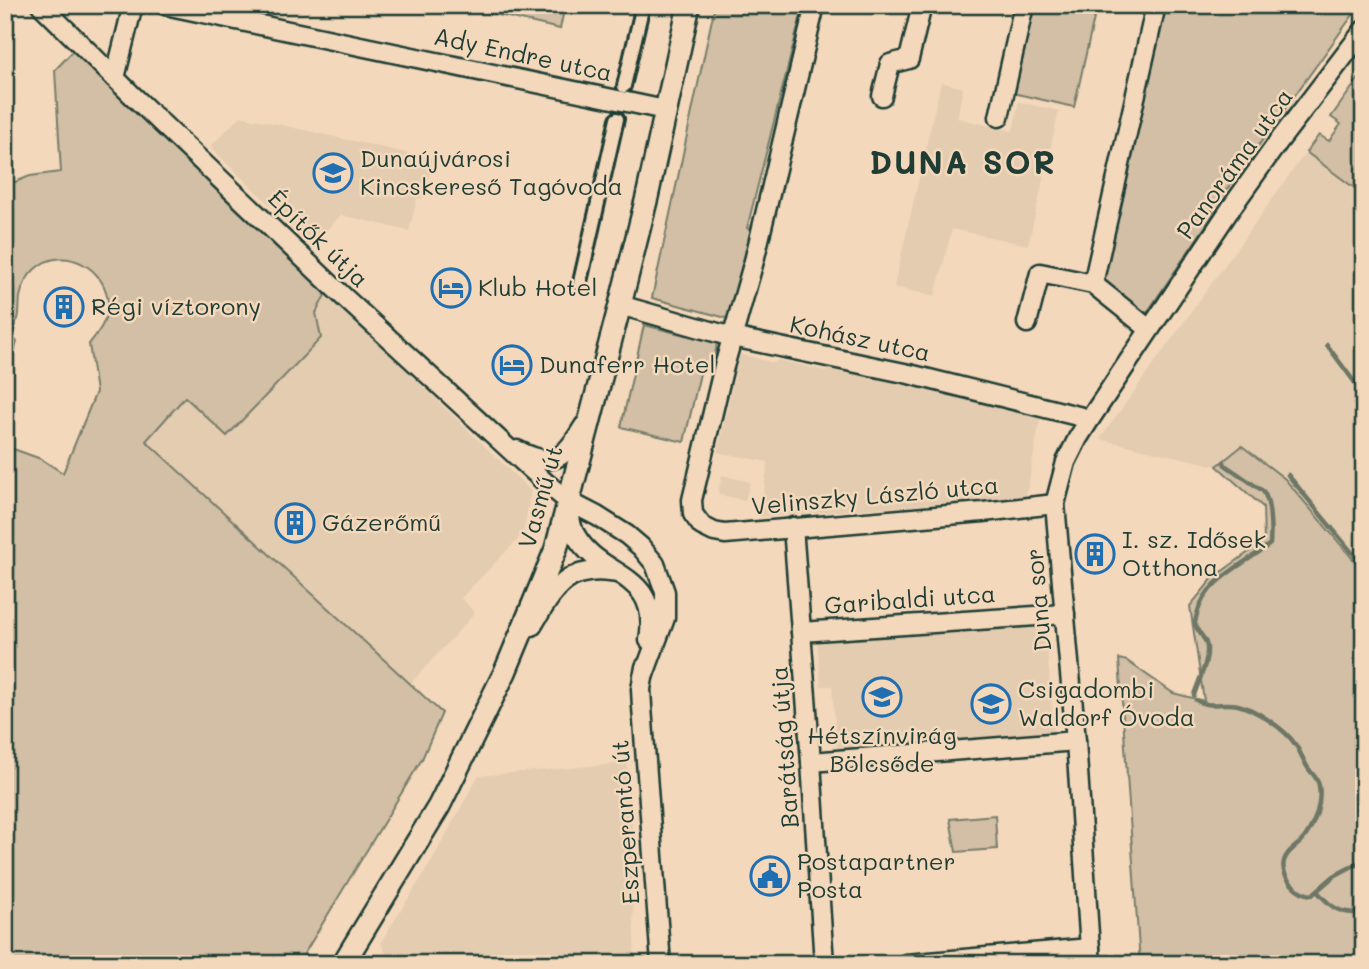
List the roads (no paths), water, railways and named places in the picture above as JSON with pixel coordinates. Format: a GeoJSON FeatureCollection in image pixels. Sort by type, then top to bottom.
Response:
{"type":"FeatureCollection","features":[{"type":"Feature","properties":{"kind":"street","name":"Építők útja"},"geometry":{"type":"LineString","coordinates":[[41,5],[345,298],[568,501]]}},
{"type":"Feature","properties":{"kind":"street"},"geometry":{"type":"LineString","coordinates":[[115,78],[133,5]]}},
{"type":"Feature","properties":{"kind":"street","name":"Ady Endre utca"},"geometry":{"type":"LineString","coordinates":[[165,5],[665,110]]}},
{"type":"Feature","properties":{"kind":"street"},"geometry":{"type":"LineString","coordinates":[[624,86],[643,5]]}},
{"type":"Feature","properties":{"kind":"street","name":"Vasmű út"},"geometry":{"type":"LineString","coordinates":[[343,964],[439,806],[505,671],[556,549],[647,197],[689,5]]}},
{"type":"Feature","properties":{"kind":"street"},"geometry":{"type":"LineString","coordinates":[[732,337],[754,261],[815,5]]}},
{"type":"Feature","properties":{"kind":"street"},"geometry":{"type":"LineString","coordinates":[[882,96],[890,64],[909,59],[922,5]]}},
{"type":"Feature","properties":{"kind":"street"},"geometry":{"type":"LineString","coordinates":[[999,117],[1024,5]]}},
{"type":"Feature","properties":{"kind":"street"},"geometry":{"type":"LineString","coordinates":[[1093,284],[1156,5]]}},
{"type":"Feature","properties":{"kind":"street","name":"Panoráma utca"},"geometry":{"type":"LineString","coordinates":[[1149,329],[1265,161],[1364,30]]}},
{"type":"Feature","properties":{"kind":"street"},"geometry":{"type":"LineString","coordinates":[[580,282],[617,120]]}},
{"type":"Feature","properties":{"kind":"street"},"geometry":{"type":"LineString","coordinates":[[1027,323],[1040,273],[1093,284],[1149,329]]}},
{"type":"Feature","properties":{"kind":"street","name":"Kohász utca"},"geometry":{"type":"LineString","coordinates":[[620,305],[732,337],[909,374],[1090,419]]}},
{"type":"Feature","properties":{"kind":"street","name":"Duna sor"},"geometry":{"type":"LineString","coordinates":[[1091,956],[1076,741],[1055,504],[1066,462],[1090,419],[1149,329]]}},
{"type":"Feature","properties":{"kind":"street","name":"Velinszky László utca"},"geometry":{"type":"LineString","coordinates":[[732,337],[692,500],[693,514],[702,526],[725,534],[1055,504]]}},
{"type":"Feature","properties":{"kind":"street"},"geometry":{"type":"LineString","coordinates":[[501,442],[535,459],[551,459],[570,449],[591,414]]}},
{"type":"Feature","properties":{"kind":"street","name":"Eszperantó út"},"geometry":{"type":"LineString","coordinates":[[568,501],[573,531],[586,549],[632,582],[647,600],[651,612],[652,625],[643,677],[642,707],[662,964]]}},
{"type":"Feature","properties":{"kind":"street","name":"Eszperantó út"},"geometry":{"type":"LineString","coordinates":[[568,501],[627,535],[655,564],[666,592],[665,618],[643,677]]}},
{"type":"Feature","properties":{"kind":"street","name":"Barátság útja"},"geometry":{"type":"LineString","coordinates":[[793,527],[824,964]]}},
{"type":"Feature","properties":{"kind":"street"},"geometry":{"type":"LineString","coordinates":[[505,671],[551,594],[564,581],[581,573],[599,570],[617,573]]}},
{"type":"Feature","properties":{"kind":"street","name":"Garibaldi utca"},"geometry":{"type":"LineString","coordinates":[[801,632],[1065,614]]}},
{"type":"Feature","properties":{"kind":"street"},"geometry":{"type":"LineString","coordinates":[[811,762],[1076,741]]}},
{"type":"Feature","properties":{"kind":"street"},"geometry":{"type":"LineString","coordinates":[[906,964],[1091,956]]}},
{"type":"Feature","properties":{"kind":"waterway"},"geometry":{"type":"LineString","coordinates":[[1327,345],[1364,395]]}},
{"type":"Feature","properties":{"kind":"waterway"},"geometry":{"type":"LineString","coordinates":[[1194,695],[1207,655],[1206,643],[1195,624],[1202,602],[1217,582],[1270,544],[1270,517],[1266,496],[1224,462]]}},
{"type":"Feature","properties":{"kind":"waterway"},"geometry":{"type":"LineString","coordinates":[[1288,475],[1364,567]]}},
{"type":"Feature","properties":{"kind":"waterway"},"geometry":{"type":"LineString","coordinates":[[1196,700],[1206,704],[1238,705],[1269,720],[1290,738],[1317,781],[1319,806],[1315,819],[1305,837],[1284,861],[1283,867],[1291,884],[1301,892],[1312,895],[1334,876],[1364,860]]}},
{"type":"Feature","properties":{"kind":"waterway"},"geometry":{"type":"LineString","coordinates":[[1317,891],[1337,909],[1349,913],[1364,913]]}},
{"type":"Feature","properties":{"kind":"place","name":"Dunaújvárosi Kincskereső Tagóvoda"},"geometry":{"type":"Point","coordinates":[333,173]}},
{"type":"Feature","properties":{"kind":"place","name":"Klub Hotel"},"geometry":{"type":"Point","coordinates":[451,288]}},
{"type":"Feature","properties":{"kind":"place","name":"Régi víztorony"},"geometry":{"type":"Point","coordinates":[64,307]}},
{"type":"Feature","properties":{"kind":"place","name":"Dunaferr Hotel"},"geometry":{"type":"Point","coordinates":[512,365]}},
{"type":"Feature","properties":{"kind":"place","name":"Gázerőmű"},"geometry":{"type":"Point","coordinates":[295,523]}},
{"type":"Feature","properties":{"kind":"place","name":"I. sz. Idősek Otthona"},"geometry":{"type":"Point","coordinates":[1095,554]}},
{"type":"Feature","properties":{"kind":"place","name":"Hétszínvirág Bölcsőde"},"geometry":{"type":"Point","coordinates":[882,697]}},
{"type":"Feature","properties":{"kind":"place","name":"Csigadombi Waldorf Óvoda"},"geometry":{"type":"Point","coordinates":[991,704]}},
{"type":"Feature","properties":{"kind":"place","name":"Postapartner Posta"},"geometry":{"type":"Point","coordinates":[770,876]}},
{"type":"Feature","properties":{"kind":"district","name":"DUNA SOR"},"geometry":{"type":"Point","coordinates":[963,163]}}]}
